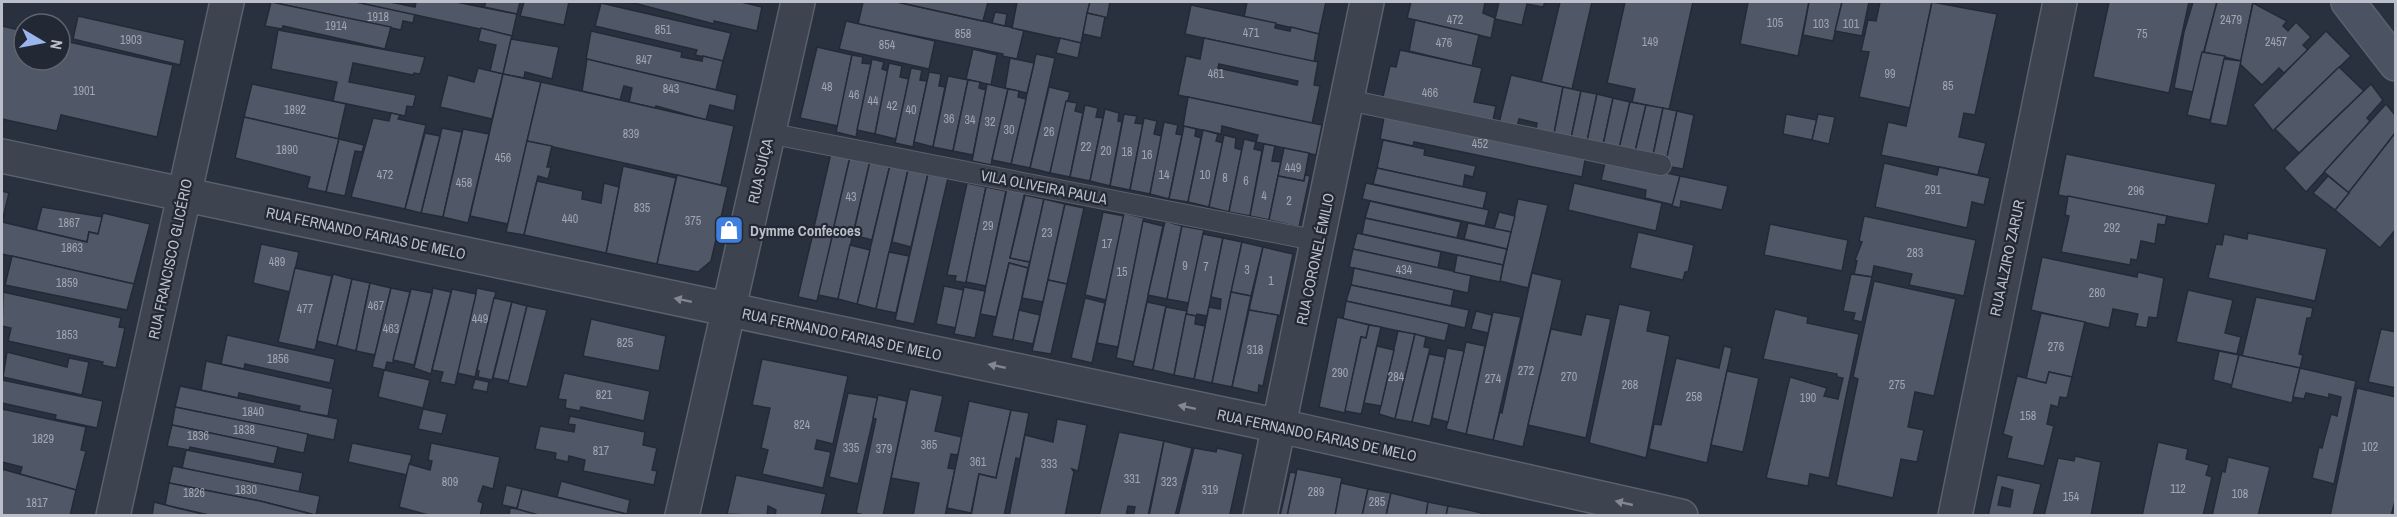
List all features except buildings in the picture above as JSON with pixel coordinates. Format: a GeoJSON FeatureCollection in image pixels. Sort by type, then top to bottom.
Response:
{"type":"FeatureCollection","features":[{"type":"Feature","properties":{"kind":"main road"},"geometry":{"type":"LineString","coordinates":[[2349,2],[2396,64]]}},
{"type":"Feature","properties":{"kind":"street","name":"RUA FRANCISCO GLICÉRIO"},"geometry":{"type":"LineString","coordinates":[[113,516],[227,2]]}},
{"type":"Feature","properties":{"kind":"street","name":"RUA SUÍÇA"},"geometry":{"type":"LineString","coordinates":[[682,516],[798,2]]}},
{"type":"Feature","properties":{"kind":"street","name":"RUA CORONEL ÉMILIO"},"geometry":{"type":"LineString","coordinates":[[1260,516],[1367,2]]}},
{"type":"Feature","properties":{"kind":"street","name":"RUA ALZIRO ZARUR"},"geometry":{"type":"LineString","coordinates":[[1955,516],[2060,2]]}},
{"type":"Feature","properties":{"kind":"street","name":"RUA FERNANDO FARIAS DE MELO"},"geometry":{"type":"LineString","coordinates":[[2,156],[1280,426],[1681,516]]}},
{"type":"Feature","properties":{"kind":"lane"},"geometry":{"type":"LineString","coordinates":[[1348,100],[1661,165]]}},
{"type":"Feature","properties":{"kind":"lane","name":"VILA OLIVEIRA PAULA"},"geometry":{"type":"LineString","coordinates":[[768,133],[1319,241]]}},
{"type":"Feature","properties":{"kind":"place","name":"Dymme Confecoes"},"geometry":{"type":"Point","coordinates":[729,230]}}]}
